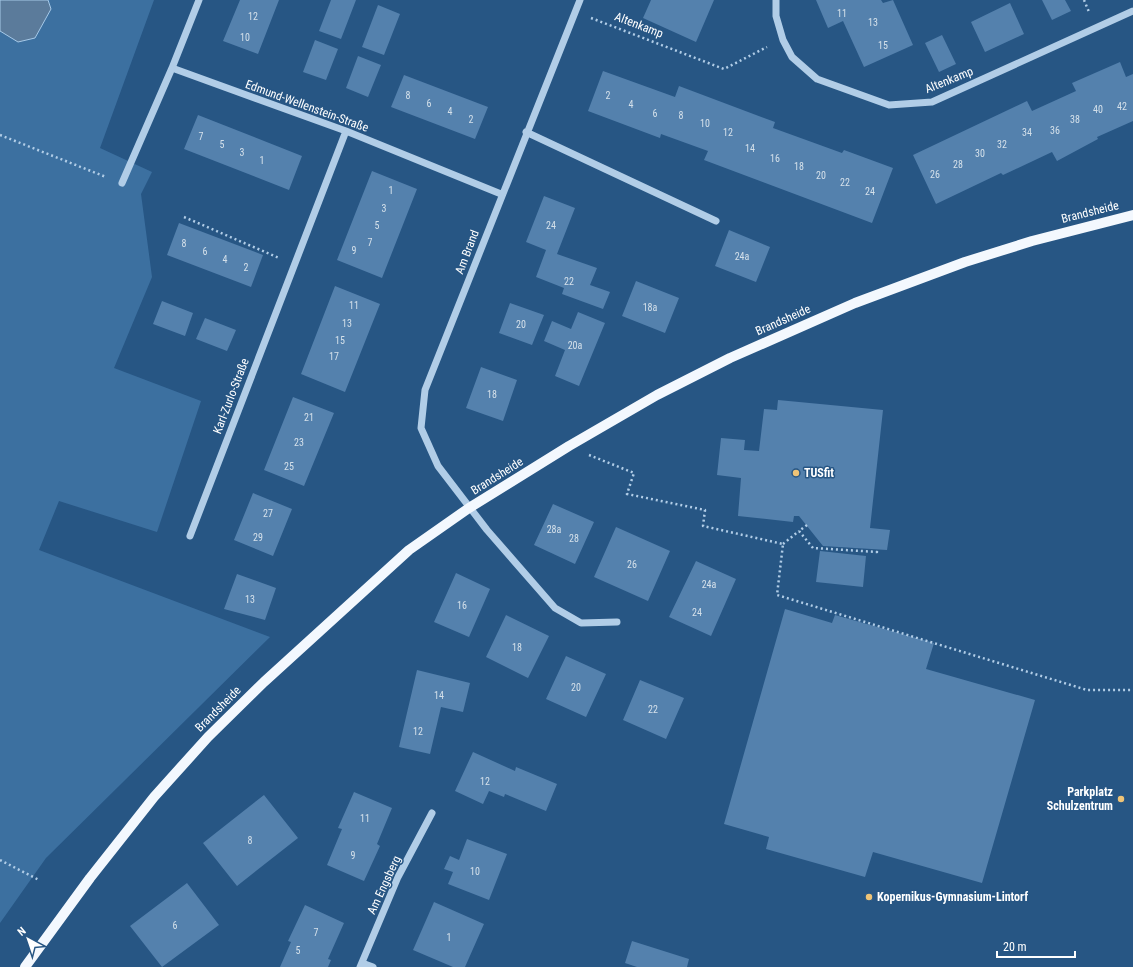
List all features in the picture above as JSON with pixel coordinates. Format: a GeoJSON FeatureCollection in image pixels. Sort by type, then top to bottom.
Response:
{"type":"FeatureCollection","features":[{"type":"Feature","properties":{"kind":"main road","name":"Brandsheide"},"geometry":{"type":"LineString","coordinates":[[25,967],[90,878],[149,803],[208,737],[264,682],[409,550],[469,508],[569,446],[656,395],[730,358],[855,303],[965,262],[1032,241],[1133,215]]}},
{"type":"Feature","properties":{"kind":"street"},"geometry":{"type":"LineString","coordinates":[[122,183],[172,68],[199,0]]}},
{"type":"Feature","properties":{"kind":"street","name":"Am Brand"},"geometry":{"type":"LineString","coordinates":[[469,508],[438,466],[421,428],[425,390],[501,194],[580,0]]}},
{"type":"Feature","properties":{"kind":"street","name":"Altenkamp"},"geometry":{"type":"LineString","coordinates":[[776,0],[776,16],[783,40],[792,57],[817,79],[889,105],[932,102],[1133,11]]}},
{"type":"Feature","properties":{"kind":"street","name":"Edmund-Wellenstein-Straße"},"geometry":{"type":"LineString","coordinates":[[172,68],[346,131],[501,194]]}},
{"type":"Feature","properties":{"kind":"street","name":"Karl-Zurlo-Straße"},"geometry":{"type":"LineString","coordinates":[[190,536],[346,131]]}},
{"type":"Feature","properties":{"kind":"street"},"geometry":{"type":"LineString","coordinates":[[526,132],[716,221]]}},
{"type":"Feature","properties":{"kind":"street","name":"Brandsheide"},"geometry":{"type":"LineString","coordinates":[[469,508],[555,608],[581,623],[617,622]]}},
{"type":"Feature","properties":{"kind":"street","name":"Am Engsberg"},"geometry":{"type":"LineString","coordinates":[[361,965],[398,877],[432,813]]}},
{"type":"Feature","properties":{"kind":"street"},"geometry":{"type":"LineString","coordinates":[[361,965],[373,967]]}},
{"type":"Feature","properties":{"kind":"path","name":"Altenkamp"},"geometry":{"type":"LineString","coordinates":[[575,12],[724,69],[783,40]]}},
{"type":"Feature","properties":{"kind":"path"},"geometry":{"type":"LineString","coordinates":[[0,135],[122,183]]}},
{"type":"Feature","properties":{"kind":"path"},"geometry":{"type":"LineString","coordinates":[[184,217],[294,264]]}},
{"type":"Feature","properties":{"kind":"path"},"geometry":{"type":"LineString","coordinates":[[569,446],[634,473],[627,494],[705,510],[704,526],[783,544]]}},
{"type":"Feature","properties":{"kind":"path"},"geometry":{"type":"LineString","coordinates":[[807,525],[783,544],[776,595],[1087,690],[1133,690]]}},
{"type":"Feature","properties":{"kind":"path"},"geometry":{"type":"LineString","coordinates":[[799,531],[813,548],[876,552],[876,549]]}},
{"type":"Feature","properties":{"kind":"path"},"geometry":{"type":"LineString","coordinates":[[0,860],[39,880]]}},
{"type":"Feature","properties":{"kind":"shaded area"},"geometry":{"type":"Polygon","coordinates":[[[0,0],[154,0],[100,148],[152,172],[141,194],[152,277],[114,368],[201,401],[157,532],[59,501],[39,550],[270,637],[46,858],[0,923],[0,0]]]}},
{"type":"Feature","properties":{"kind":"shaded area"},"geometry":{"type":"Polygon","coordinates":[[[0,0],[48,0],[51,9],[35,38],[18,42],[0,31],[0,0]]]}},
{"type":"Feature","properties":{"kind":"building"},"geometry":{"type":"Polygon","coordinates":[[[240,0],[279,0],[258,54],[223,41],[240,0]]]}},
{"type":"Feature","properties":{"kind":"building"},"geometry":{"type":"Polygon","coordinates":[[[331,0],[356,0],[341,39],[319,31],[331,0]]]}},
{"type":"Feature","properties":{"kind":"building"},"geometry":{"type":"Polygon","coordinates":[[[651,0],[714,0],[696,42],[643,18],[651,0]]]}},
{"type":"Feature","properties":{"kind":"building"},"geometry":{"type":"Polygon","coordinates":[[[816,0],[881,0],[883,3],[893,0],[913,45],[864,67],[843,21],[828,28],[816,0]]]}},
{"type":"Feature","properties":{"kind":"building"},"geometry":{"type":"Polygon","coordinates":[[[1042,0],[1065,0],[1071,11],[1052,20],[1042,0]]]}},
{"type":"Feature","properties":{"kind":"building"},"geometry":{"type":"Polygon","coordinates":[[[1010,3],[1024,34],[985,52],[971,22],[1010,3]]]}},
{"type":"Feature","properties":{"kind":"building"},"geometry":{"type":"Polygon","coordinates":[[[378,5],[400,14],[384,55],[362,47],[378,5]]]}},
{"type":"Feature","properties":{"kind":"building"},"geometry":{"type":"Polygon","coordinates":[[[942,35],[956,64],[939,72],[925,43],[942,35]]]}},
{"type":"Feature","properties":{"kind":"building"},"geometry":{"type":"Polygon","coordinates":[[[315,40],[338,49],[326,80],[303,72],[315,40]]]}},
{"type":"Feature","properties":{"kind":"building"},"geometry":{"type":"Polygon","coordinates":[[[358,56],[381,65],[368,97],[346,88],[358,56]]]}},
{"type":"Feature","properties":{"kind":"building"},"geometry":{"type":"Polygon","coordinates":[[[1120,62],[1126,77],[1133,74],[1133,121],[1097,137],[1098,139],[1057,161],[1052,152],[1003,175],[1001,173],[936,204],[913,155],[1027,101],[1032,111],[1076,91],[1072,83],[1120,62]]]}},
{"type":"Feature","properties":{"kind":"building"},"geometry":{"type":"Polygon","coordinates":[[[603,71],[675,97],[679,86],[775,122],[773,128],[842,153],[844,150],[893,168],[872,223],[704,160],[708,151],[661,134],[660,138],[588,111],[603,71]]]}},
{"type":"Feature","properties":{"kind":"building"},"geometry":{"type":"Polygon","coordinates":[[[404,75],[488,107],[475,139],[391,107],[404,75]]]}},
{"type":"Feature","properties":{"kind":"building"},"geometry":{"type":"Polygon","coordinates":[[[198,115],[302,156],[289,190],[184,149],[198,115]]]}},
{"type":"Feature","properties":{"kind":"building"},"geometry":{"type":"Polygon","coordinates":[[[372,171],[417,189],[382,278],[337,260],[372,171]]]}},
{"type":"Feature","properties":{"kind":"building"},"geometry":{"type":"Polygon","coordinates":[[[544,196],[575,208],[557,254],[597,268],[590,285],[610,292],[603,309],[562,294],[564,288],[536,277],[546,250],[526,242],[544,196]]]}},
{"type":"Feature","properties":{"kind":"building"},"geometry":{"type":"Polygon","coordinates":[[[179,223],[263,255],[251,287],[167,255],[179,223]]]}},
{"type":"Feature","properties":{"kind":"building"},"geometry":{"type":"Polygon","coordinates":[[[729,230],[770,247],[756,282],[715,266],[729,230]]]}},
{"type":"Feature","properties":{"kind":"building"},"geometry":{"type":"Polygon","coordinates":[[[636,281],[679,298],[665,333],[622,316],[636,281]]]}},
{"type":"Feature","properties":{"kind":"building"},"geometry":{"type":"Polygon","coordinates":[[[335,286],[380,304],[345,392],[301,374],[335,286]]]}},
{"type":"Feature","properties":{"kind":"building"},"geometry":{"type":"Polygon","coordinates":[[[162,301],[193,313],[185,336],[153,324],[162,301]]]}},
{"type":"Feature","properties":{"kind":"building"},"geometry":{"type":"Polygon","coordinates":[[[510,303],[544,315],[532,345],[499,333],[510,303]]]}},
{"type":"Feature","properties":{"kind":"building"},"geometry":{"type":"Polygon","coordinates":[[[578,312],[605,323],[579,386],[555,376],[565,350],[544,341],[552,321],[571,329],[578,312]]]}},
{"type":"Feature","properties":{"kind":"building"},"geometry":{"type":"Polygon","coordinates":[[[205,318],[236,330],[227,351],[196,339],[205,318]]]}},
{"type":"Feature","properties":{"kind":"building"},"geometry":{"type":"Polygon","coordinates":[[[481,367],[517,380],[503,421],[466,408],[481,367]]]}},
{"type":"Feature","properties":{"kind":"building"},"geometry":{"type":"Polygon","coordinates":[[[293,397],[334,413],[304,486],[264,470],[293,397]]]}},
{"type":"Feature","properties":{"kind":"building","name":"TUSfit"},"geometry":{"type":"Polygon","coordinates":[[[778,400],[883,410],[870,528],[890,530],[887,550],[823,546],[799,516],[794,516],[793,522],[738,516],[741,478],[717,475],[721,438],[745,440],[744,450],[759,451],[764,409],[777,410],[778,400]]]}},
{"type":"Feature","properties":{"kind":"building"},"geometry":{"type":"Polygon","coordinates":[[[253,493],[292,509],[273,556],[234,540],[253,493]]]}},
{"type":"Feature","properties":{"kind":"building"},"geometry":{"type":"Polygon","coordinates":[[[553,504],[594,522],[575,564],[534,545],[553,504]]]}},
{"type":"Feature","properties":{"kind":"building"},"geometry":{"type":"Polygon","coordinates":[[[616,527],[670,551],[648,601],[594,577],[616,527]]]}},
{"type":"Feature","properties":{"kind":"building"},"geometry":{"type":"Polygon","coordinates":[[[820,551],[866,556],[863,587],[816,582],[820,551]]]}},
{"type":"Feature","properties":{"kind":"building"},"geometry":{"type":"Polygon","coordinates":[[[696,561],[736,579],[711,636],[669,617],[696,561]]]}},
{"type":"Feature","properties":{"kind":"building"},"geometry":{"type":"Polygon","coordinates":[[[456,573],[490,589],[469,637],[434,622],[456,573]]]}},
{"type":"Feature","properties":{"kind":"building"},"geometry":{"type":"Polygon","coordinates":[[[237,574],[276,588],[265,620],[224,609],[237,574]]]}},
{"type":"Feature","properties":{"kind":"building"},"geometry":{"type":"Polygon","coordinates":[[[785,609],[832,623],[835,615],[934,643],[926,669],[1035,700],[982,883],[873,852],[865,877],[766,849],[769,837],[724,824],[785,609]]]}},
{"type":"Feature","properties":{"kind":"building"},"geometry":{"type":"Polygon","coordinates":[[[506,615],[549,636],[528,678],[486,657],[506,615]]]}},
{"type":"Feature","properties":{"kind":"building"},"geometry":{"type":"Polygon","coordinates":[[[566,656],[606,674],[586,717],[546,699],[566,656]]]}},
{"type":"Feature","properties":{"kind":"building"},"geometry":{"type":"Polygon","coordinates":[[[417,670],[470,683],[463,712],[441,707],[430,754],[399,747],[417,670]]]}},
{"type":"Feature","properties":{"kind":"building"},"geometry":{"type":"Polygon","coordinates":[[[640,680],[684,698],[666,739],[623,720],[640,680]]]}},
{"type":"Feature","properties":{"kind":"building"},"geometry":{"type":"Polygon","coordinates":[[[473,752],[515,771],[516,767],[557,784],[546,811],[505,794],[504,797],[489,791],[483,804],[455,791],[473,752]]]}},
{"type":"Feature","properties":{"kind":"building"},"geometry":{"type":"Polygon","coordinates":[[[354,792],[392,808],[377,844],[380,846],[364,881],[327,865],[342,829],[338,828],[354,792]]]}},
{"type":"Feature","properties":{"kind":"building"},"geometry":{"type":"Polygon","coordinates":[[[264,795],[298,838],[237,886],[203,843],[264,795]]]}},
{"type":"Feature","properties":{"kind":"building"},"geometry":{"type":"Polygon","coordinates":[[[467,839],[507,854],[489,900],[448,884],[453,872],[444,869],[450,856],[459,860],[467,839]]]}},
{"type":"Feature","properties":{"kind":"building"},"geometry":{"type":"Polygon","coordinates":[[[187,883],[219,925],[162,967],[130,926],[187,883]]]}},
{"type":"Feature","properties":{"kind":"building"},"geometry":{"type":"Polygon","coordinates":[[[434,902],[484,924],[465,967],[453,967],[413,950],[434,902]]]}},
{"type":"Feature","properties":{"kind":"building"},"geometry":{"type":"Polygon","coordinates":[[[305,905],[344,923],[328,959],[331,960],[328,967],[280,967],[291,942],[288,941],[305,905]]]}},
{"type":"Feature","properties":{"kind":"building"},"geometry":{"type":"Polygon","coordinates":[[[632,941],[689,959],[687,967],[637,967],[625,963],[632,941]]]}},
{"type":"Feature","properties":{"kind":"place","name":"TUSfit"},"geometry":{"type":"Point","coordinates":[796,473]}},
{"type":"Feature","properties":{"kind":"place","name":"Parkplatz Schulzentrum"},"geometry":{"type":"Point","coordinates":[1121,799]}},
{"type":"Feature","properties":{"kind":"place","name":"Kopernikus-Gymnasium-Lintorf"},"geometry":{"type":"Point","coordinates":[869,897]}}]}
